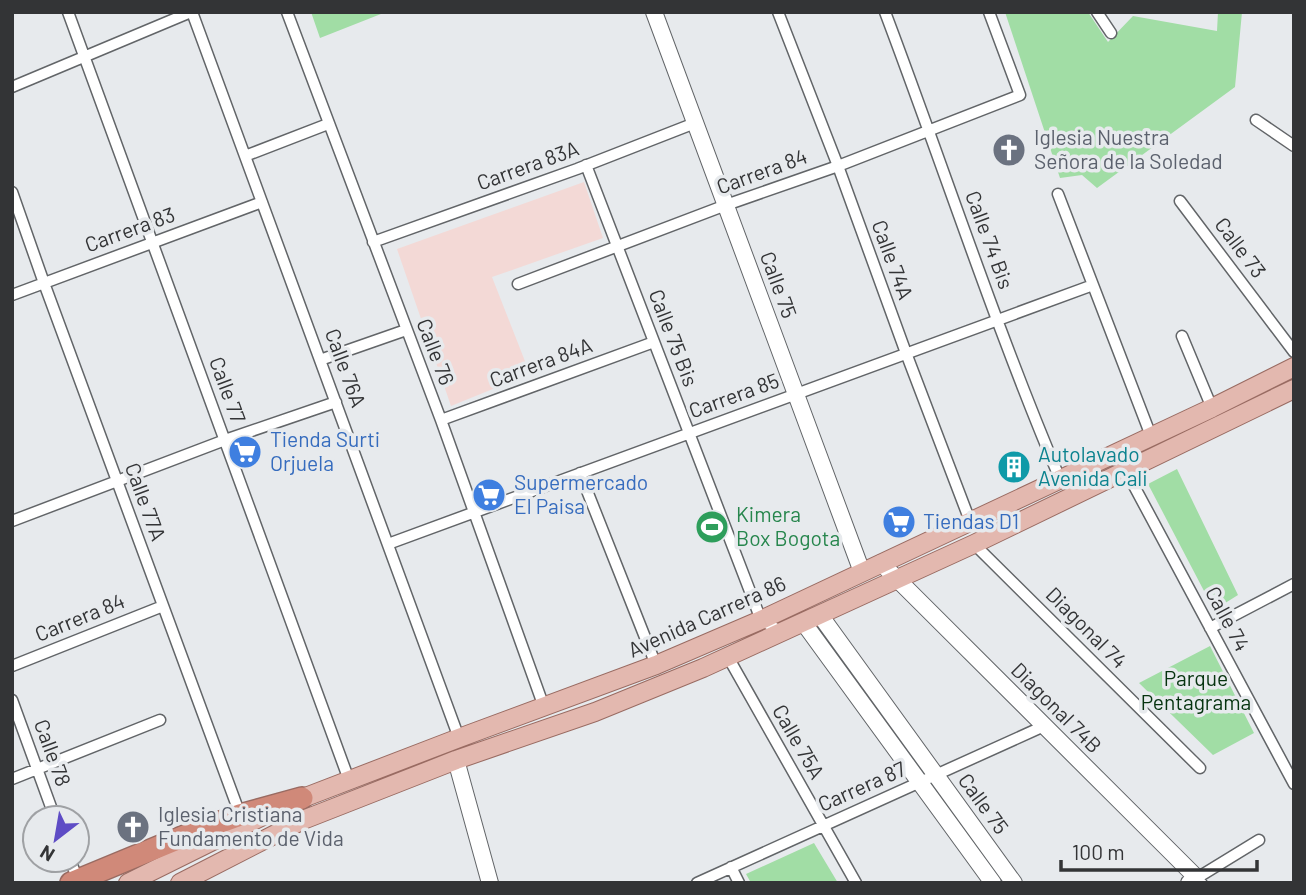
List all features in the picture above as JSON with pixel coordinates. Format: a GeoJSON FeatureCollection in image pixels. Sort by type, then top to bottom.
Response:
{"type":"FeatureCollection","features":[{"type":"Feature","properties":{"kind":"highway"},"geometry":{"type":"LineString","coordinates":[[75,882],[204,828],[242,820],[302,798]]}},
{"type":"Feature","properties":{"kind":"main road","name":"Avenida Carrera 86"},"geometry":{"type":"LineString","coordinates":[[302,798],[656,665],[761,620],[1294,367]]}},
{"type":"Feature","properties":{"kind":"main road","name":"Avenida Carrera 86"},"geometry":{"type":"LineString","coordinates":[[180,883],[303,820],[456,760],[607,707],[728,657],[975,544],[1294,389]]}},
{"type":"Feature","properties":{"kind":"main road"},"geometry":{"type":"LineString","coordinates":[[128,883],[242,820]]}},
{"type":"Feature","properties":{"kind":"street","name":"Calle 77"},"geometry":{"type":"LineString","coordinates":[[68,12],[349,780]]}},
{"type":"Feature","properties":{"kind":"street"},"geometry":{"type":"LineString","coordinates":[[12,87],[192,12]]}},
{"type":"Feature","properties":{"kind":"street","name":"Calle 76A"},"geometry":{"type":"LineString","coordinates":[[192,12],[459,738]]}},
{"type":"Feature","properties":{"kind":"street","name":"Calle 76"},"geometry":{"type":"LineString","coordinates":[[287,12],[441,420],[544,707]]}},
{"type":"Feature","properties":{"kind":"street","name":"Calle 75"},"geometry":{"type":"LineString","coordinates":[[654,12],[862,572]]}},
{"type":"Feature","properties":{"kind":"street","name":"Calle 74A"},"geometry":{"type":"LineString","coordinates":[[778,12],[970,521]]}},
{"type":"Feature","properties":{"kind":"street","name":"Calle 74 Bis"},"geometry":{"type":"LineString","coordinates":[[885,12],[997,320],[1060,479]]}},
{"type":"Feature","properties":{"kind":"street","name":"Carrera 84"},"geometry":{"type":"LineString","coordinates":[[518,284],[726,205],[838,166],[1020,95],[989,12]]}},
{"type":"Feature","properties":{"kind":"street"},"geometry":{"type":"LineString","coordinates":[[1097,12],[1111,33]]}},
{"type":"Feature","properties":{"kind":"street"},"geometry":{"type":"LineString","coordinates":[[1256,120],[1294,146]]}},
{"type":"Feature","properties":{"kind":"street","name":"Carrera 83A"},"geometry":{"type":"LineString","coordinates":[[373,242],[695,123]]}},
{"type":"Feature","properties":{"kind":"street"},"geometry":{"type":"LineString","coordinates":[[245,156],[328,124]]}},
{"type":"Feature","properties":{"kind":"street","name":"Calle 75 Bis"},"geometry":{"type":"LineString","coordinates":[[586,165],[761,620]]}},
{"type":"Feature","properties":{"kind":"street","name":"Calle 77A"},"geometry":{"type":"LineString","coordinates":[[12,192],[242,820]]}},
{"type":"Feature","properties":{"kind":"street"},"geometry":{"type":"LineString","coordinates":[[1058,194],[1151,436]]}},
{"type":"Feature","properties":{"kind":"street","name":"Calle 73"},"geometry":{"type":"LineString","coordinates":[[1180,201],[1294,352]]}},
{"type":"Feature","properties":{"kind":"street","name":"Carrera 83"},"geometry":{"type":"LineString","coordinates":[[12,295],[262,202]]}},
{"type":"Feature","properties":{"kind":"street","name":"Carrera 85"},"geometry":{"type":"LineString","coordinates":[[388,544],[1093,285]]}},
{"type":"Feature","properties":{"kind":"street"},"geometry":{"type":"LineString","coordinates":[[320,360],[407,330]]}},
{"type":"Feature","properties":{"kind":"street"},"geometry":{"type":"LineString","coordinates":[[1182,336],[1212,408]]}},
{"type":"Feature","properties":{"kind":"street","name":"Carrera 84A"},"geometry":{"type":"LineString","coordinates":[[441,420],[653,342]]}},
{"type":"Feature","properties":{"kind":"street"},"geometry":{"type":"LineString","coordinates":[[12,521],[225,440],[335,402]]}},
{"type":"Feature","properties":{"kind":"street","name":"Calle 74"},"geometry":{"type":"LineString","coordinates":[[1126,471],[1294,784]]}},
{"type":"Feature","properties":{"kind":"street"},"geometry":{"type":"LineString","coordinates":[[580,473],[656,665]]}},
{"type":"Feature","properties":{"kind":"street","name":"Diagonal 74"},"geometry":{"type":"LineString","coordinates":[[975,544],[1200,768]]}},
{"type":"Feature","properties":{"kind":"street","name":"Diagonal 74B"},"geometry":{"type":"LineString","coordinates":[[881,563],[1196,881]]}},
{"type":"Feature","properties":{"kind":"street"},"geometry":{"type":"LineString","coordinates":[[1210,628],[1294,584]]}},
{"type":"Feature","properties":{"kind":"street","name":"Carrera 84"},"geometry":{"type":"LineString","coordinates":[[12,667],[163,606]]}},
{"type":"Feature","properties":{"kind":"street","name":"Calle 75"},"geometry":{"type":"LineString","coordinates":[[812,618],[936,775],[1014,883]]}},
{"type":"Feature","properties":{"kind":"street","name":"Calle 75"},"geometry":{"type":"LineString","coordinates":[[812,618],[920,782],[993,883]]}},
{"type":"Feature","properties":{"kind":"street"},"geometry":{"type":"LineString","coordinates":[[761,620],[782,632]]}},
{"type":"Feature","properties":{"kind":"street","name":"Calle 75A"},"geometry":{"type":"LineString","coordinates":[[728,657],[856,883]]}},
{"type":"Feature","properties":{"kind":"street","name":"Calle 78"},"geometry":{"type":"LineString","coordinates":[[12,700],[50,804]]}},
{"type":"Feature","properties":{"kind":"street"},"geometry":{"type":"LineString","coordinates":[[12,779],[160,720]]}},
{"type":"Feature","properties":{"kind":"street","name":"Carrera 87"},"geometry":{"type":"LineString","coordinates":[[696,883],[1044,726]]}},
{"type":"Feature","properties":{"kind":"street"},"geometry":{"type":"LineString","coordinates":[[456,760],[490,883]]}},
{"type":"Feature","properties":{"kind":"street"},"geometry":{"type":"LineString","coordinates":[[1196,881],[1259,840]]}},
{"type":"Feature","properties":{"kind":"street"},"geometry":{"type":"LineString","coordinates":[[731,867],[740,883]]}},
{"type":"Feature","properties":{"kind":"shaded area"},"geometry":{"type":"Polygon","coordinates":[[[584,182],[603,238],[492,277],[530,374],[451,406],[397,249],[584,182]]]}},
{"type":"Feature","properties":{"kind":"green space"},"geometry":{"type":"Polygon","coordinates":[[[311,12],[386,12],[320,38],[311,12]]]}},
{"type":"Feature","properties":{"kind":"green space"},"geometry":{"type":"Polygon","coordinates":[[[1005,12],[1088,12],[1108,42],[1133,16],[1217,31],[1218,12],[1242,12],[1235,87],[1097,188],[1082,175],[1060,178],[1005,12]]]}},
{"type":"Feature","properties":{"kind":"green space"},"geometry":{"type":"Polygon","coordinates":[[[1177,469],[1238,595],[1214,610],[1148,484],[1177,469]]]}},
{"type":"Feature","properties":{"kind":"green space","name":"Parque Pentagrama"},"geometry":{"type":"Polygon","coordinates":[[[1210,646],[1254,733],[1213,755],[1139,683],[1210,646]]]}},
{"type":"Feature","properties":{"kind":"green space"},"geometry":{"type":"Polygon","coordinates":[[[814,843],[838,883],[751,883],[746,874],[814,843]]]}},
{"type":"Feature","properties":{"kind":"place","name":"Iglesia Nuestra Señora de la Soledad"},"geometry":{"type":"Point","coordinates":[1009,150]}},
{"type":"Feature","properties":{"kind":"place","name":"Tienda Surti Orjuela"},"geometry":{"type":"Point","coordinates":[245,452]}},
{"type":"Feature","properties":{"kind":"place","name":"Autolavado Avenida Cali"},"geometry":{"type":"Point","coordinates":[1014,467]}},
{"type":"Feature","properties":{"kind":"place","name":"Supermercado El Paisa"},"geometry":{"type":"Point","coordinates":[489,495]}},
{"type":"Feature","properties":{"kind":"place","name":"Tiendas D1"},"geometry":{"type":"Point","coordinates":[899,522]}},
{"type":"Feature","properties":{"kind":"place","name":"Kimera Box Bogota"},"geometry":{"type":"Point","coordinates":[712,527]}},
{"type":"Feature","properties":{"kind":"place","name":"Iglesia Cristiana Fundamento de Vida"},"geometry":{"type":"Point","coordinates":[133,827]}}]}
